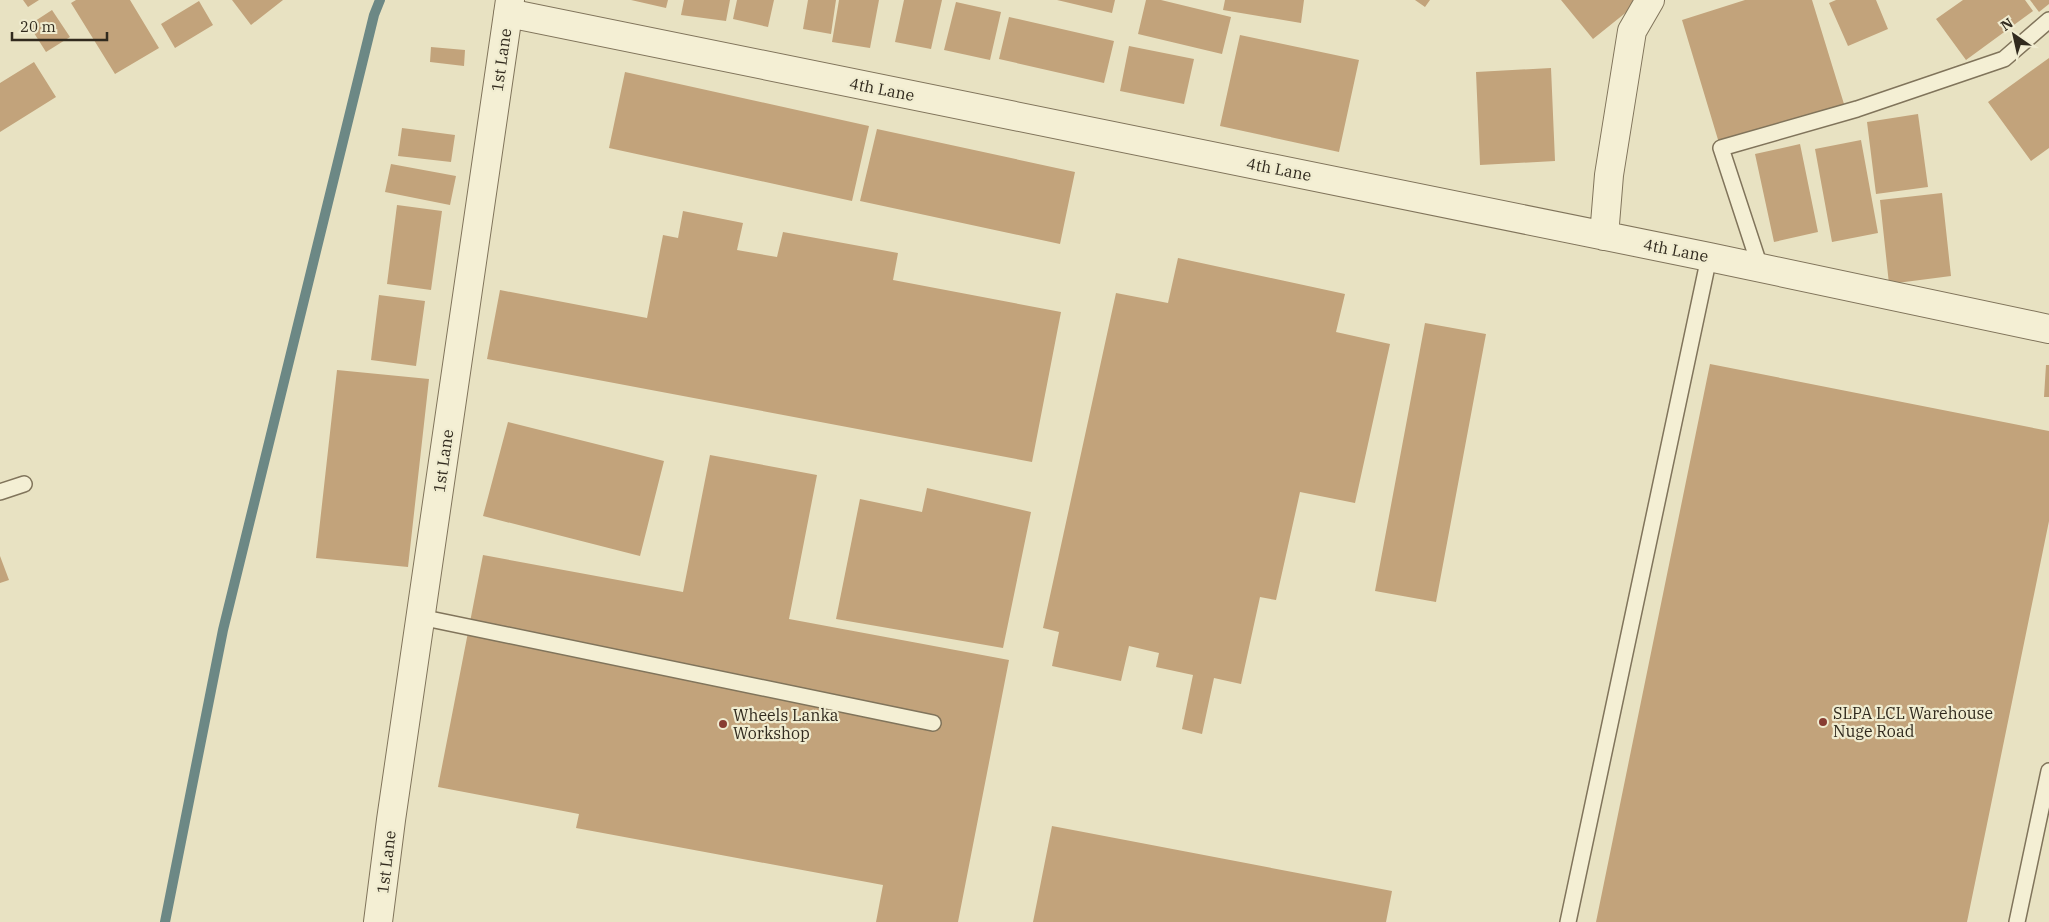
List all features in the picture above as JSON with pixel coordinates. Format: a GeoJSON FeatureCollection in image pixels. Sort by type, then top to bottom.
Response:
{"type":"FeatureCollection","features":[{"type":"Feature","properties":{"kind":"street"},"geometry":{"type":"LineString","coordinates":[[1604,236],[1609,175],[1632,32],[1650,0]]}},
{"type":"Feature","properties":{"kind":"street","name":"4th Lane"},"geometry":{"type":"LineString","coordinates":[[509,6],[2049,329]]}},
{"type":"Feature","properties":{"kind":"street","name":"1st Lane"},"geometry":{"type":"LineString","coordinates":[[378,922],[420,617],[509,6]]}},
{"type":"Feature","properties":{"kind":"lane"},"geometry":{"type":"LineString","coordinates":[[1760,268],[1721,148],[1857,109],[2004,59],[2049,20]]}},
{"type":"Feature","properties":{"kind":"lane"},"geometry":{"type":"LineString","coordinates":[[1568,922],[1709,257]]}},
{"type":"Feature","properties":{"kind":"lane"},"geometry":{"type":"LineString","coordinates":[[0,492],[24,484]]}},
{"type":"Feature","properties":{"kind":"lane"},"geometry":{"type":"LineString","coordinates":[[420,617],[933,723]]}},
{"type":"Feature","properties":{"kind":"lane"},"geometry":{"type":"LineString","coordinates":[[2017,922],[2049,770]]}},
{"type":"Feature","properties":{"kind":"building"},"geometry":{"type":"Polygon","coordinates":[[[23,0],[39,0],[28,7],[23,0]]]}},
{"type":"Feature","properties":{"kind":"building"},"geometry":{"type":"Polygon","coordinates":[[[76,0],[130,0],[159,48],[115,74],[71,3],[76,0]]]}},
{"type":"Feature","properties":{"kind":"building"},"geometry":{"type":"Polygon","coordinates":[[[232,0],[283,0],[251,25],[232,0]]]}},
{"type":"Feature","properties":{"kind":"building"},"geometry":{"type":"Polygon","coordinates":[[[631,0],[668,0],[666,8],[631,0]]]}},
{"type":"Feature","properties":{"kind":"building"},"geometry":{"type":"Polygon","coordinates":[[[684,0],[730,0],[726,21],[681,15],[684,0]]]}},
{"type":"Feature","properties":{"kind":"building"},"geometry":{"type":"Polygon","coordinates":[[[737,0],[774,0],[768,27],[733,19],[737,0]]]}},
{"type":"Feature","properties":{"kind":"building"},"geometry":{"type":"Polygon","coordinates":[[[808,0],[836,0],[831,34],[803,29],[808,0]]]}},
{"type":"Feature","properties":{"kind":"building"},"geometry":{"type":"Polygon","coordinates":[[[839,0],[879,0],[870,48],[832,42],[839,0]]]}},
{"type":"Feature","properties":{"kind":"building"},"geometry":{"type":"Polygon","coordinates":[[[904,0],[942,0],[931,49],[895,42],[904,0]]]}},
{"type":"Feature","properties":{"kind":"building"},"geometry":{"type":"Polygon","coordinates":[[[1057,0],[1115,0],[1112,13],[1057,0]]]}},
{"type":"Feature","properties":{"kind":"building"},"geometry":{"type":"Polygon","coordinates":[[[1146,0],[1161,0],[1231,17],[1222,54],[1138,34],[1146,0]]]}},
{"type":"Feature","properties":{"kind":"building"},"geometry":{"type":"Polygon","coordinates":[[[1225,0],[1304,0],[1301,23],[1223,10],[1225,0]]]}},
{"type":"Feature","properties":{"kind":"building"},"geometry":{"type":"Polygon","coordinates":[[[1415,0],[1430,0],[1425,7],[1415,0]]]}},
{"type":"Feature","properties":{"kind":"building"},"geometry":{"type":"Polygon","coordinates":[[[1561,0],[1638,0],[1639,2],[1593,39],[1561,0]]]}},
{"type":"Feature","properties":{"kind":"building"},"geometry":{"type":"Polygon","coordinates":[[[1745,0],[1812,0],[1844,104],[1719,143],[1682,20],[1745,0]]]}},
{"type":"Feature","properties":{"kind":"building"},"geometry":{"type":"Polygon","coordinates":[[[1836,0],[1876,0],[1888,29],[1848,46],[1829,3],[1836,0]]]}},
{"type":"Feature","properties":{"kind":"building"},"geometry":{"type":"Polygon","coordinates":[[[1963,0],[2025,0],[2033,11],[1966,60],[1936,19],[1963,0]]]}},
{"type":"Feature","properties":{"kind":"building"},"geometry":{"type":"Polygon","coordinates":[[[2030,0],[2049,0],[2049,4],[2039,12],[2030,0]]]}},
{"type":"Feature","properties":{"kind":"building"},"geometry":{"type":"Polygon","coordinates":[[[199,1],[213,25],[175,48],[161,24],[199,1]]]}},
{"type":"Feature","properties":{"kind":"building"},"geometry":{"type":"Polygon","coordinates":[[[956,2],[1001,12],[990,60],[944,50],[956,2]]]}},
{"type":"Feature","properties":{"kind":"building"},"geometry":{"type":"Polygon","coordinates":[[[52,10],[70,37],[46,52],[29,25],[52,10]]]}},
{"type":"Feature","properties":{"kind":"building"},"geometry":{"type":"Polygon","coordinates":[[[1009,17],[1114,41],[1104,83],[999,59],[1009,17]]]}},
{"type":"Feature","properties":{"kind":"building"},"geometry":{"type":"Polygon","coordinates":[[[1240,35],[1359,60],[1339,152],[1220,126],[1240,35]]]}},
{"type":"Feature","properties":{"kind":"building"},"geometry":{"type":"Polygon","coordinates":[[[1129,46],[1194,59],[1184,104],[1120,91],[1129,46]]]}},
{"type":"Feature","properties":{"kind":"building"},"geometry":{"type":"Polygon","coordinates":[[[431,47],[465,50],[464,66],[430,62],[431,47]]]}},
{"type":"Feature","properties":{"kind":"building"},"geometry":{"type":"Polygon","coordinates":[[[2049,58],[2049,148],[2031,161],[1988,102],[2049,58]]]}},
{"type":"Feature","properties":{"kind":"building"},"geometry":{"type":"Polygon","coordinates":[[[34,62],[56,97],[0,132],[0,83],[34,62]]]}},
{"type":"Feature","properties":{"kind":"building"},"geometry":{"type":"Polygon","coordinates":[[[1551,68],[1555,161],[1480,165],[1476,72],[1551,68]]]}},
{"type":"Feature","properties":{"kind":"building"},"geometry":{"type":"Polygon","coordinates":[[[625,72],[869,126],[852,201],[609,148],[625,72]]]}},
{"type":"Feature","properties":{"kind":"building"},"geometry":{"type":"Polygon","coordinates":[[[1918,114],[1928,187],[1876,194],[1867,122],[1918,114]]]}},
{"type":"Feature","properties":{"kind":"building"},"geometry":{"type":"Polygon","coordinates":[[[402,128],[455,135],[451,162],[398,156],[402,128]]]}},
{"type":"Feature","properties":{"kind":"building"},"geometry":{"type":"Polygon","coordinates":[[[877,129],[1075,172],[1060,244],[860,201],[877,129]]]}},
{"type":"Feature","properties":{"kind":"building"},"geometry":{"type":"Polygon","coordinates":[[[1861,140],[1878,233],[1832,242],[1815,149],[1861,140]]]}},
{"type":"Feature","properties":{"kind":"building"},"geometry":{"type":"Polygon","coordinates":[[[1800,144],[1818,232],[1774,242],[1755,154],[1800,144]]]}},
{"type":"Feature","properties":{"kind":"building"},"geometry":{"type":"Polygon","coordinates":[[[391,164],[456,176],[450,205],[385,192],[391,164]]]}},
{"type":"Feature","properties":{"kind":"building"},"geometry":{"type":"Polygon","coordinates":[[[1942,193],[1951,276],[1889,284],[1880,200],[1942,193]]]}},
{"type":"Feature","properties":{"kind":"building"},"geometry":{"type":"Polygon","coordinates":[[[397,205],[442,211],[431,290],[387,284],[397,205]]]}},
{"type":"Feature","properties":{"kind":"building"},"geometry":{"type":"Polygon","coordinates":[[[683,211],[743,223],[737,250],[777,257],[783,232],[898,253],[893,280],[1061,312],[1032,462],[487,359],[500,290],[647,318],[663,235],[678,238],[683,211]]]}},
{"type":"Feature","properties":{"kind":"building"},"geometry":{"type":"Polygon","coordinates":[[[1178,258],[1345,294],[1336,332],[1390,344],[1355,503],[1300,492],[1276,600],[1260,597],[1241,684],[1214,678],[1202,734],[1182,729],[1193,675],[1156,667],[1159,653],[1129,646],[1121,681],[1052,666],[1059,632],[1043,628],[1116,293],[1168,303],[1178,258]]]}},
{"type":"Feature","properties":{"kind":"building"},"geometry":{"type":"Polygon","coordinates":[[[379,295],[425,301],[416,366],[371,360],[379,295]]]}},
{"type":"Feature","properties":{"kind":"building"},"geometry":{"type":"Polygon","coordinates":[[[1425,323],[1486,334],[1436,602],[1375,591],[1425,323]]]}},
{"type":"Feature","properties":{"kind":"building","name":"SLPA LCL Warehouse Nuge Road"},"geometry":{"type":"Polygon","coordinates":[[[1710,364],[2049,431],[2049,521],[1967,922],[1596,922],[1710,364]]]}},
{"type":"Feature","properties":{"kind":"building"},"geometry":{"type":"Polygon","coordinates":[[[2046,365],[2049,365],[2049,397],[2044,397],[2046,365]]]}},
{"type":"Feature","properties":{"kind":"building"},"geometry":{"type":"Polygon","coordinates":[[[337,370],[429,379],[408,567],[316,558],[337,370]]]}},
{"type":"Feature","properties":{"kind":"building"},"geometry":{"type":"Polygon","coordinates":[[[508,422],[664,461],[640,556],[483,516],[508,422]]]}},
{"type":"Feature","properties":{"kind":"building","name":"Wheels Lanka Workshop"},"geometry":{"type":"Polygon","coordinates":[[[710,455],[817,475],[789,619],[1009,660],[958,922],[876,922],[883,885],[576,828],[579,814],[438,787],[483,555],[683,592],[710,455]]]}},
{"type":"Feature","properties":{"kind":"building"},"geometry":{"type":"Polygon","coordinates":[[[927,488],[1031,512],[1003,648],[836,619],[860,499],[922,512],[927,488]]]}},
{"type":"Feature","properties":{"kind":"building"},"geometry":{"type":"Polygon","coordinates":[[[0,556],[9,580],[0,583],[0,556]]]}},
{"type":"Feature","properties":{"kind":"building"},"geometry":{"type":"Polygon","coordinates":[[[1052,826],[1392,891],[1386,922],[1033,922],[1052,826]]]}},
{"type":"Feature","properties":{"kind":"waterway"},"geometry":{"type":"LineString","coordinates":[[165,922],[223,630],[374,15],[380,0]]}},
{"type":"Feature","properties":{"kind":"place","name":"SLPA LCL Warehouse Nuge Road"},"geometry":{"type":"Point","coordinates":[1823,722]}},
{"type":"Feature","properties":{"kind":"place","name":"Wheels Lanka Workshop"},"geometry":{"type":"Point","coordinates":[723,724]}}]}
